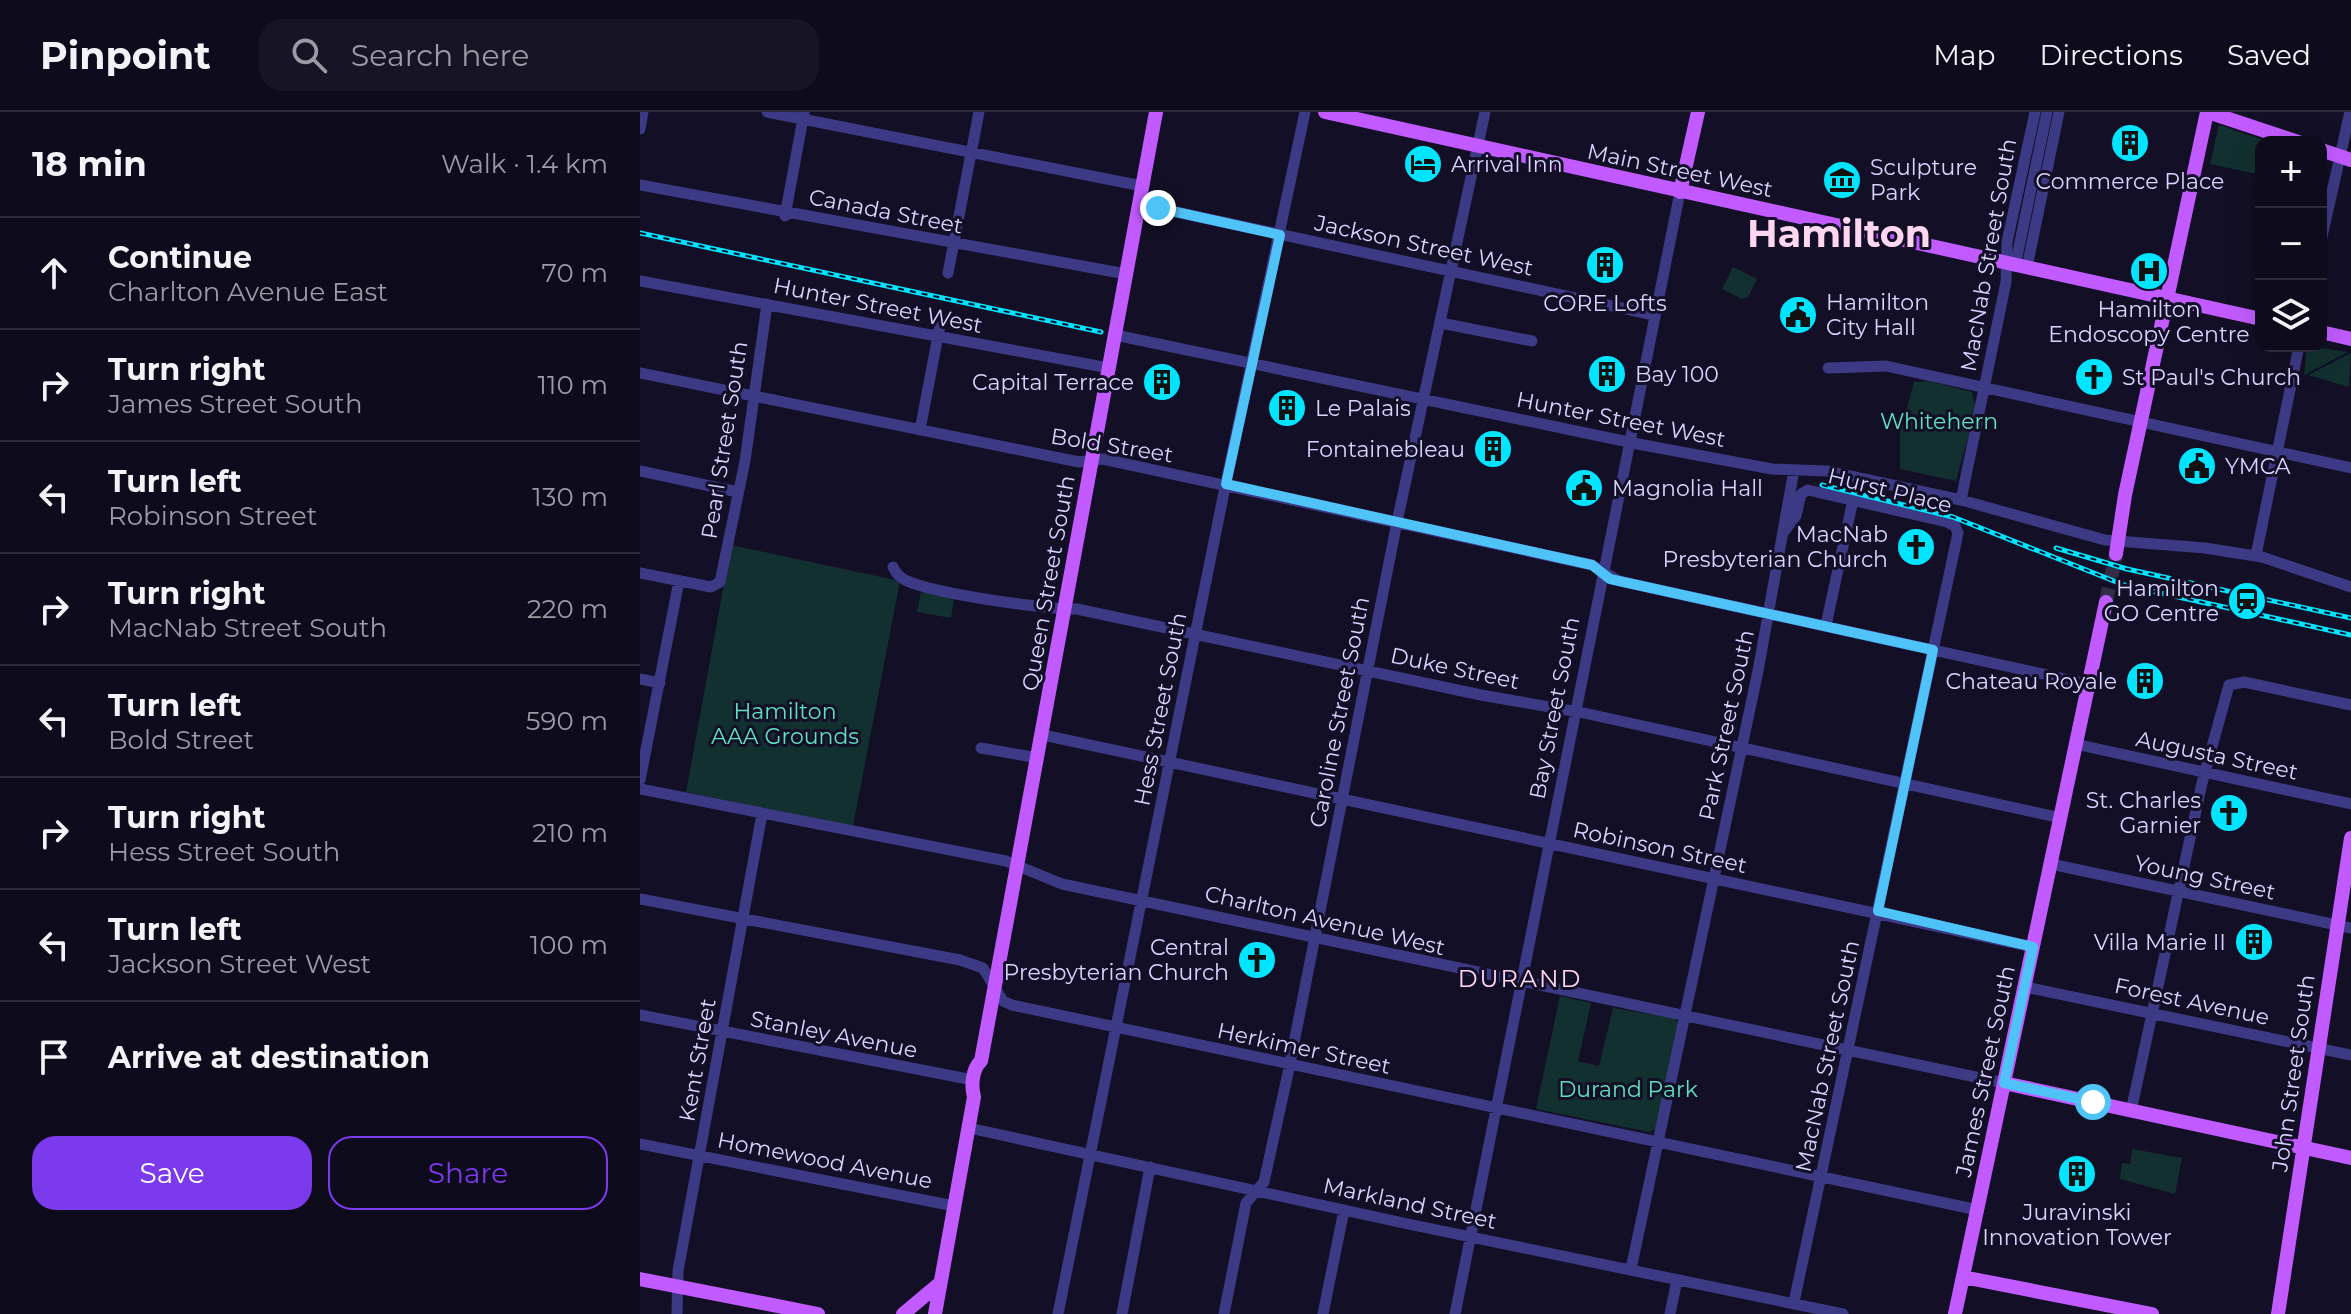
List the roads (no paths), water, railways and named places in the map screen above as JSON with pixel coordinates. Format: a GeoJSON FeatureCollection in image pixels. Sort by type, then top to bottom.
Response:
{"type":"FeatureCollection","features":[{"type":"Feature","properties":{"kind":"main road","name":"Queen Street South"},"geometry":{"type":"LineString","coordinates":[[974,1097],[980,1092],[984,1066],[981,1061],[1156,112]]}},
{"type":"Feature","properties":{"kind":"main road","name":"Main Street West"},"geometry":{"type":"LineString","coordinates":[[1325,112],[2255,318]]}},
{"type":"Feature","properties":{"kind":"main road","name":"Bay Street South"},"geometry":{"type":"LineString","coordinates":[[1680,192],[1698,112]]}},
{"type":"Feature","properties":{"kind":"main road"},"geometry":{"type":"LineString","coordinates":[[2117,548],[2140,423],[2207,112],[2280,136]]}},
{"type":"Feature","properties":{"kind":"main road"},"geometry":{"type":"LineString","coordinates":[[2327,333],[2351,339]]}},
{"type":"Feature","properties":{"kind":"main road","name":"James Street South"},"geometry":{"type":"LineString","coordinates":[[1955,1314],[2106,602]]}},
{"type":"Feature","properties":{"kind":"main road","name":"John Street South"},"geometry":{"type":"LineString","coordinates":[[2278,1314],[2319,1048],[2344,927],[2351,838]]}},
{"type":"Feature","properties":{"kind":"main road","name":"Queen Street South"},"geometry":{"type":"LineString","coordinates":[[935,1314],[969,1128],[974,1097],[973,1080],[976,1065],[981,1061]]}},
{"type":"Feature","properties":{"kind":"main road"},"geometry":{"type":"LineString","coordinates":[[2004,1083],[2351,1158]]}},
{"type":"Feature","properties":{"kind":"main road"},"geometry":{"type":"LineString","coordinates":[[1963,1277],[2152,1314]]}},
{"type":"Feature","properties":{"kind":"main road"},"geometry":{"type":"LineString","coordinates":[[640,1279],[757,1308],[818,1314]]}},
{"type":"Feature","properties":{"kind":"main road"},"geometry":{"type":"LineString","coordinates":[[903,1314],[941,1283]]}},
{"type":"Feature","properties":{"kind":"street"},"geometry":{"type":"LineString","coordinates":[[640,129],[643,112]]}},
{"type":"Feature","properties":{"kind":"street"},"geometry":{"type":"LineString","coordinates":[[767,112],[804,116],[1142,186]]}},
{"type":"Feature","properties":{"kind":"street"},"geometry":{"type":"LineString","coordinates":[[948,273],[979,112]]}},
{"type":"Feature","properties":{"kind":"street","name":"Hess Street South"},"geometry":{"type":"LineString","coordinates":[[1058,1314],[1226,484],[1305,112]]}},
{"type":"Feature","properties":{"kind":"street","name":"Caroline Street South"},"geometry":{"type":"LineString","coordinates":[[1224,1314],[1246,1203],[1264,1182],[1290,1064],[1397,522],[1485,112]]}},
{"type":"Feature","properties":{"kind":"street","name":"MacNab Street South"},"geometry":{"type":"LineString","coordinates":[[2017,266],[2007,242],[2035,112]]}},
{"type":"Feature","properties":{"kind":"street","name":"MacNab Street South"},"geometry":{"type":"LineString","coordinates":[[2017,266],[2047,112]]}},
{"type":"Feature","properties":{"kind":"street","name":"MacNab Street South"},"geometry":{"type":"LineString","coordinates":[[1961,500],[1983,390],[2059,112]]}},
{"type":"Feature","properties":{"kind":"street"},"geometry":{"type":"LineString","coordinates":[[2327,221],[2346,158],[2350,112]]}},
{"type":"Feature","properties":{"kind":"street"},"geometry":{"type":"LineString","coordinates":[[785,214],[804,116]]}},
{"type":"Feature","properties":{"kind":"street","name":"Canada Street"},"geometry":{"type":"LineString","coordinates":[[640,185],[785,214],[1126,274]]}},
{"type":"Feature","properties":{"kind":"street","name":"Bay Street South"},"geometry":{"type":"LineString","coordinates":[[1455,1314],[1680,192]]}},
{"type":"Feature","properties":{"kind":"street","name":"Jackson Street West"},"geometry":{"type":"LineString","coordinates":[[1139,204],[1654,315]]}},
{"type":"Feature","properties":{"kind":"street","name":"Hunter Street West"},"geometry":{"type":"LineString","coordinates":[[640,281],[1109,368]]}},
{"type":"Feature","properties":{"kind":"street","name":"Pearl Street South"},"geometry":{"type":"LineString","coordinates":[[679,581],[711,587],[720,582],[738,492],[767,304]]}},
{"type":"Feature","properties":{"kind":"street"},"geometry":{"type":"LineString","coordinates":[[920,430],[941,320]]}},
{"type":"Feature","properties":{"kind":"street"},"geometry":{"type":"LineString","coordinates":[[1441,323],[1532,341]]}},
{"type":"Feature","properties":{"kind":"street","name":"Hunter Street West"},"geometry":{"type":"LineString","coordinates":[[1115,335],[1629,442],[1772,469],[1827,471],[1961,500],[2117,548],[2256,555],[2351,587]]}},
{"type":"Feature","properties":{"kind":"street"},"geometry":{"type":"LineString","coordinates":[[2256,555],[2298,352]]}},
{"type":"Feature","properties":{"kind":"street"},"geometry":{"type":"LineString","coordinates":[[1828,368],[1886,366],[1983,390],[2351,468]]}},
{"type":"Feature","properties":{"kind":"street","name":"Bold Street"},"geometry":{"type":"LineString","coordinates":[[640,373],[1079,462],[1092,460],[1226,484],[1592,565],[1619,581],[2088,684]]}},
{"type":"Feature","properties":{"kind":"street","name":"Park Street South"},"geometry":{"type":"LineString","coordinates":[[1631,1269],[1769,613],[1794,470]]}},
{"type":"Feature","properties":{"kind":"street"},"geometry":{"type":"LineString","coordinates":[[640,471],[738,492]]}},
{"type":"Feature","properties":{"kind":"street","name":"Hurst Place"},"geometry":{"type":"LineString","coordinates":[[1783,533],[1796,516],[1804,491],[1853,500],[1956,531]]}},
{"type":"Feature","properties":{"kind":"street"},"geometry":{"type":"LineString","coordinates":[[1826,625],[1853,500]]}},
{"type":"Feature","properties":{"kind":"street","name":"MacNab Street South"},"geometry":{"type":"LineString","coordinates":[[1794,1302],[1906,783],[1956,531]]}},
{"type":"Feature","properties":{"kind":"street","name":"Duke Street"},"geometry":{"type":"LineString","coordinates":[[893,567],[902,579],[921,585],[1196,634],[1740,747],[2061,818]]}},
{"type":"Feature","properties":{"kind":"street"},"geometry":{"type":"LineString","coordinates":[[640,573],[679,581],[640,780]]}},
{"type":"Feature","properties":{"kind":"street"},"geometry":{"type":"LineString","coordinates":[[640,679],[660,683]]}},
{"type":"Feature","properties":{"kind":"street"},"geometry":{"type":"LineString","coordinates":[[2131,1111],[2178,892],[2228,690],[2233,683],[2351,705]]}},
{"type":"Feature","properties":{"kind":"street","name":"Robinson Street"},"geometry":{"type":"LineString","coordinates":[[1043,735],[1714,879],[1878,911],[2033,947]]}},
{"type":"Feature","properties":{"kind":"street","name":"Augusta Street"},"geometry":{"type":"LineString","coordinates":[[2075,744],[2351,804]]}},
{"type":"Feature","properties":{"kind":"street"},"geometry":{"type":"LineString","coordinates":[[981,748],[1038,758]]}},
{"type":"Feature","properties":{"kind":"street","name":"Charlton Avenue West"},"geometry":{"type":"LineString","coordinates":[[640,789],[1006,861],[1062,884],[1314,940],[2004,1083]]}},
{"type":"Feature","properties":{"kind":"street","name":"Kent Street"},"geometry":{"type":"LineString","coordinates":[[677,1314],[678,1271],[762,814]]}},
{"type":"Feature","properties":{"kind":"street","name":"Young Street"},"geometry":{"type":"LineString","coordinates":[[2051,864],[2344,927]]}},
{"type":"Feature","properties":{"kind":"street","name":"Herkimer Street"},"geometry":{"type":"LineString","coordinates":[[640,899],[960,960],[983,968],[1008,1004],[1978,1210]]}},
{"type":"Feature","properties":{"kind":"street","name":"Forest Avenue"},"geometry":{"type":"LineString","coordinates":[[2025,987],[2351,1055]]}},
{"type":"Feature","properties":{"kind":"street","name":"Stanley Avenue"},"geometry":{"type":"LineString","coordinates":[[640,1015],[973,1080]]}},
{"type":"Feature","properties":{"kind":"street","name":"Markland Street"},"geometry":{"type":"LineString","coordinates":[[969,1128],[1843,1314]]}},
{"type":"Feature","properties":{"kind":"street","name":"Homewood Avenue"},"geometry":{"type":"LineString","coordinates":[[640,1144],[954,1206]]}},
{"type":"Feature","properties":{"kind":"street"},"geometry":{"type":"LineString","coordinates":[[1122,1314],[1150,1167]]}},
{"type":"Feature","properties":{"kind":"street"},"geometry":{"type":"LineString","coordinates":[[1323,1314],[1344,1210]]}},
{"type":"Feature","properties":{"kind":"street"},"geometry":{"type":"LineString","coordinates":[[1670,1314],[1677,1280]]}},
{"type":"Feature","properties":{"kind":"tunnel"},"geometry":{"type":"LineString","coordinates":[[2106,602],[2116,554]]}},
{"type":"Feature","properties":{"kind":"railway"},"geometry":{"type":"LineString","coordinates":[[640,233],[1101,332]]}},
{"type":"Feature","properties":{"kind":"railway"},"geometry":{"type":"LineString","coordinates":[[1822,485],[1953,517],[2124,585],[2351,635]]}},
{"type":"Feature","properties":{"kind":"railway"},"geometry":{"type":"LineString","coordinates":[[2056,548],[2127,569],[2351,618]]}},
{"type":"Feature","properties":{"kind":"place","name":"Commerce Place"},"geometry":{"type":"Point","coordinates":[2130,143]}},
{"type":"Feature","properties":{"kind":"place","name":"Arrival Inn"},"geometry":{"type":"Point","coordinates":[1423,164]}},
{"type":"Feature","properties":{"kind":"place","name":"Sculpture Park"},"geometry":{"type":"Point","coordinates":[1842,180]}},
{"type":"Feature","properties":{"kind":"place","name":"CORE Lofts"},"geometry":{"type":"Point","coordinates":[1605,265]}},
{"type":"Feature","properties":{"kind":"place","name":"Hamilton Endoscopy Centre"},"geometry":{"type":"Point","coordinates":[2149,271]}},
{"type":"Feature","properties":{"kind":"place","name":"Hamilton City Hall"},"geometry":{"type":"Point","coordinates":[1798,315]}},
{"type":"Feature","properties":{"kind":"place","name":"Bay 100"},"geometry":{"type":"Point","coordinates":[1607,374]}},
{"type":"Feature","properties":{"kind":"place","name":"St Paul's Church"},"geometry":{"type":"Point","coordinates":[2094,377]}},
{"type":"Feature","properties":{"kind":"place","name":"Capital Terrace"},"geometry":{"type":"Point","coordinates":[1162,382]}},
{"type":"Feature","properties":{"kind":"place","name":"Le Palais"},"geometry":{"type":"Point","coordinates":[1287,408]}},
{"type":"Feature","properties":{"kind":"place","name":"Fontainebleau"},"geometry":{"type":"Point","coordinates":[1493,449]}},
{"type":"Feature","properties":{"kind":"place","name":"YMCA"},"geometry":{"type":"Point","coordinates":[2197,466]}},
{"type":"Feature","properties":{"kind":"place","name":"Magnolia Hall"},"geometry":{"type":"Point","coordinates":[1584,488]}},
{"type":"Feature","properties":{"kind":"place","name":"MacNab Presbyterian Church"},"geometry":{"type":"Point","coordinates":[1916,547]}},
{"type":"Feature","properties":{"kind":"place","name":"Hamilton GO Centre"},"geometry":{"type":"Point","coordinates":[2247,601]}},
{"type":"Feature","properties":{"kind":"place","name":"Chateau Royale"},"geometry":{"type":"Point","coordinates":[2145,681]}},
{"type":"Feature","properties":{"kind":"place","name":"St. Charles Garnier"},"geometry":{"type":"Point","coordinates":[2229,813]}},
{"type":"Feature","properties":{"kind":"place","name":"Villa Marie II"},"geometry":{"type":"Point","coordinates":[2254,942]}},
{"type":"Feature","properties":{"kind":"place","name":"Central Presbyterian Church"},"geometry":{"type":"Point","coordinates":[1257,960]}},
{"type":"Feature","properties":{"kind":"place","name":"Juravinski Innovation Tower"},"geometry":{"type":"Point","coordinates":[2077,1174]}},
{"type":"Feature","properties":{"kind":"district","name":"Hamilton"},"geometry":{"type":"Point","coordinates":[1839,234]}},
{"type":"Feature","properties":{"kind":"district","name":"DURAND"},"geometry":{"type":"Point","coordinates":[1520,979]}},
{"type":"Feature","properties":{"kind":"park label","name":"Whitehern"},"geometry":{"type":"Point","coordinates":[1939,421]}},
{"type":"Feature","properties":{"kind":"park label","name":"Hamilton AAA Grounds"},"geometry":{"type":"Point","coordinates":[785,724]}},
{"type":"Feature","properties":{"kind":"park label","name":"Durand Park"},"geometry":{"type":"Point","coordinates":[1628,1089]}}]}
